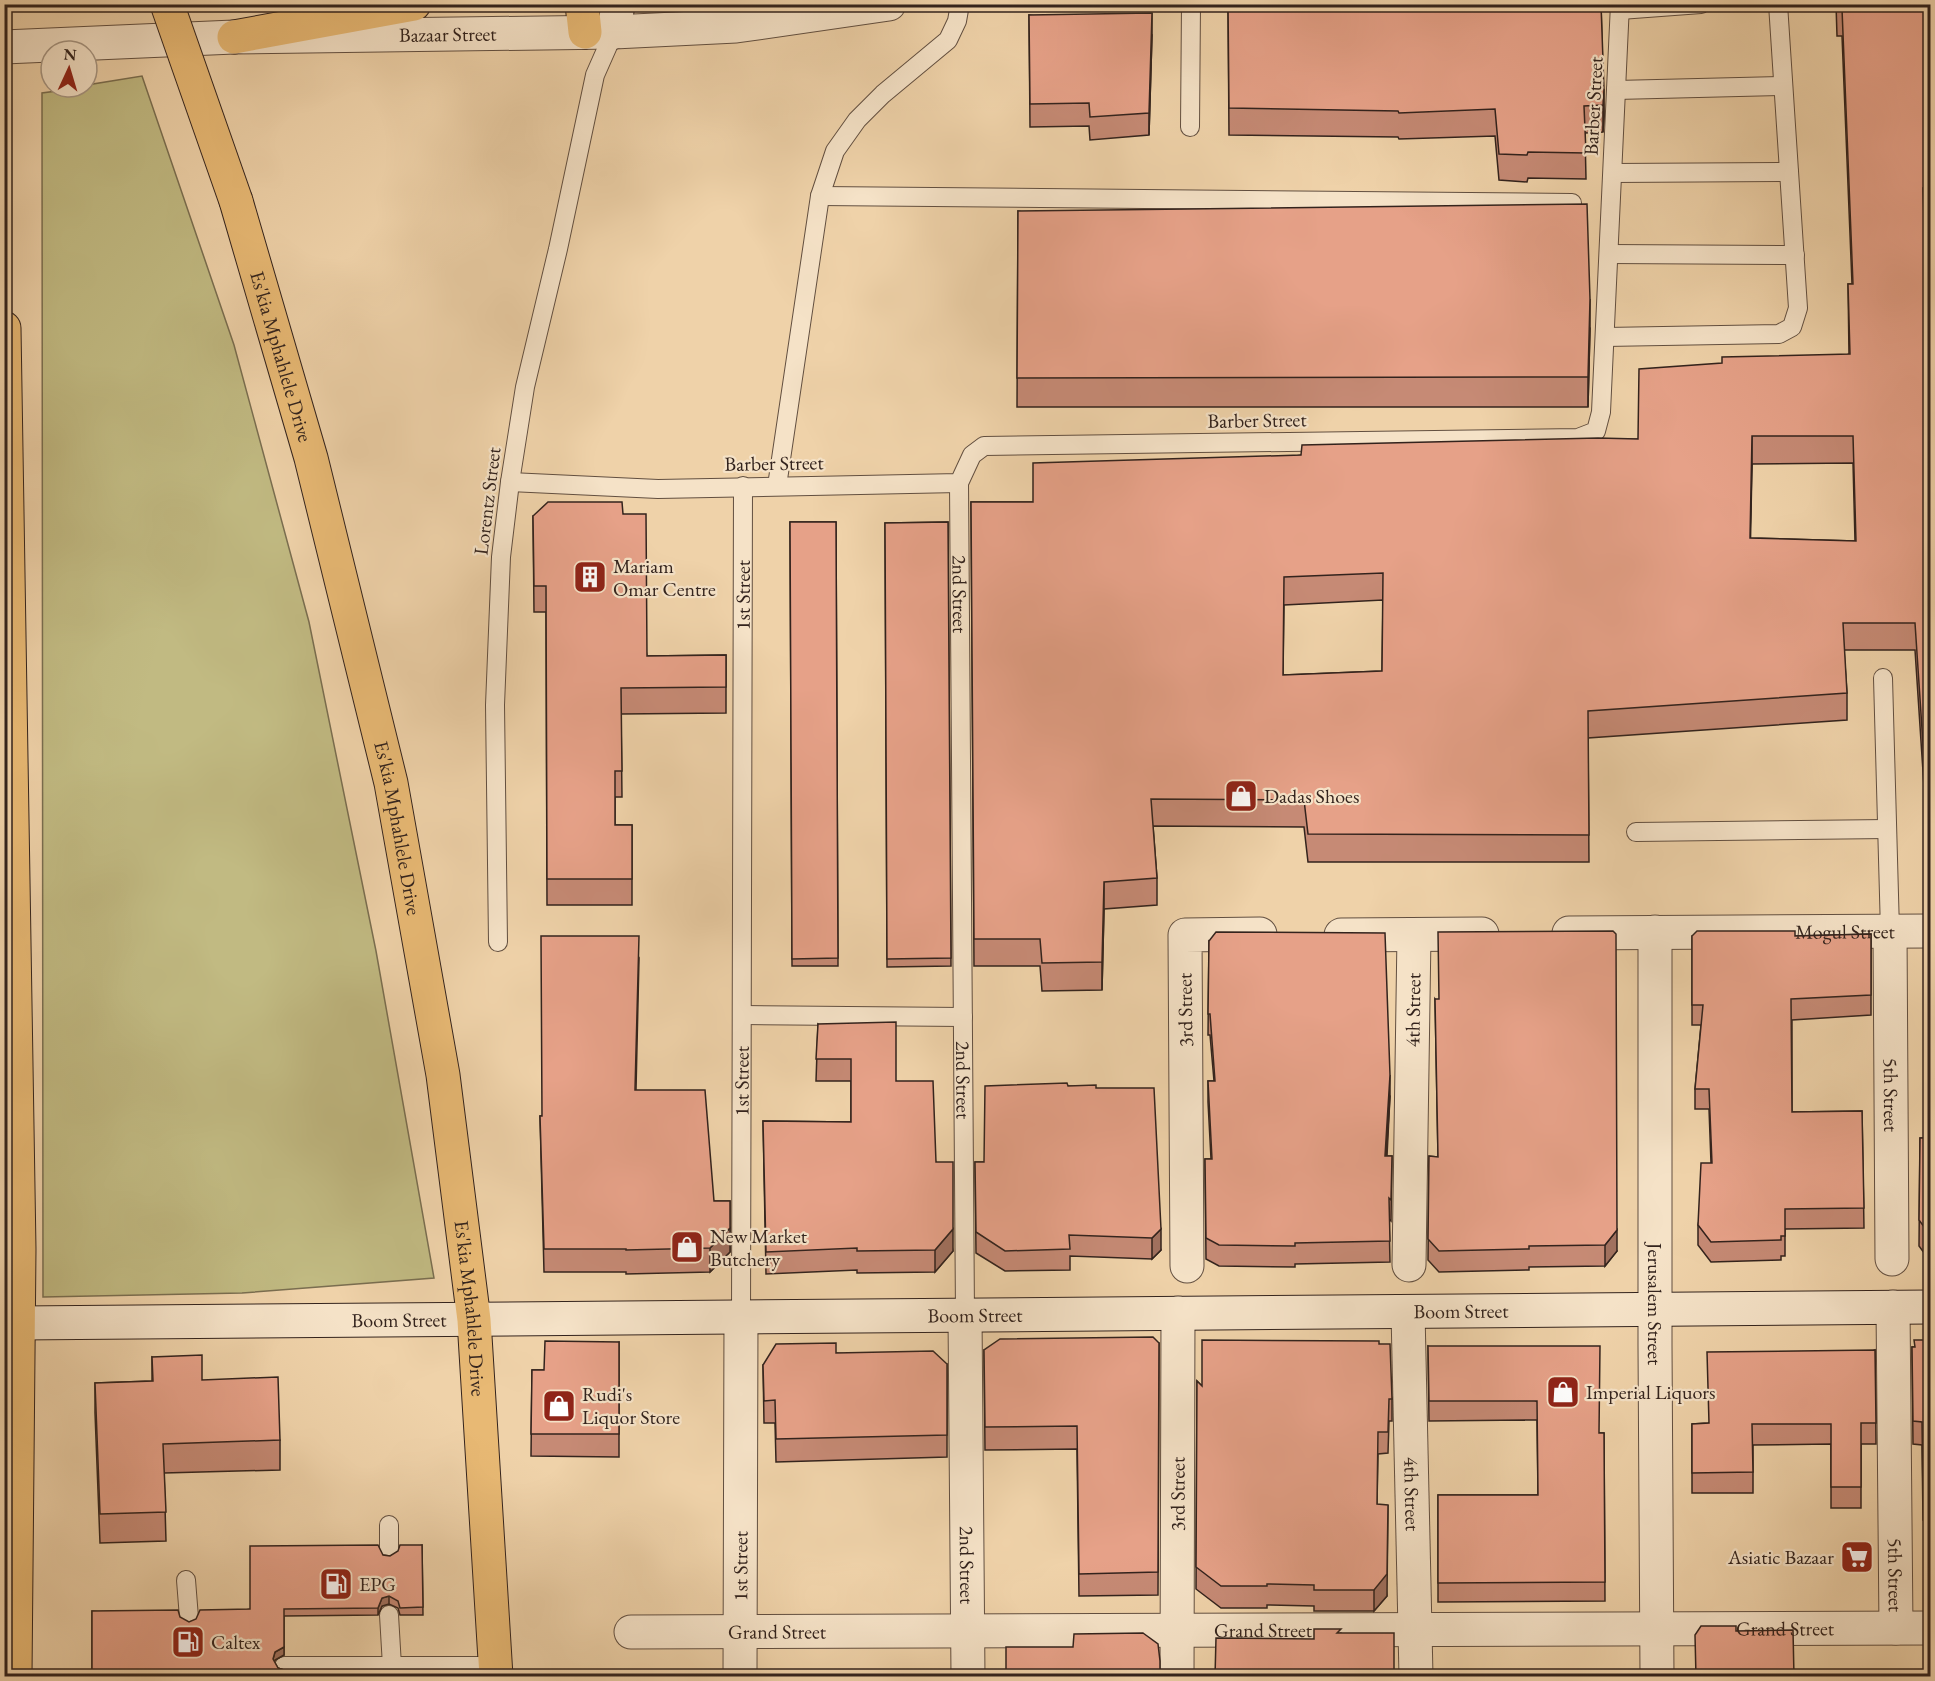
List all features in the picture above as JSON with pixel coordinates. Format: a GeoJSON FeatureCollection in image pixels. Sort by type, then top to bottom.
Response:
{"type":"FeatureCollection","features":[{"type":"Feature","properties":{"kind":"main road","name":"Es'kia Mphahlele Drive"},"geometry":{"type":"LineString","coordinates":[[167,4],[237,201],[311,458],[391,783],[443,1074],[474,1320],[496,1671]]}},
{"type":"Feature","properties":{"kind":"main road"},"geometry":{"type":"LineString","coordinates":[[234,37],[414,4]]}},
{"type":"Feature","properties":{"kind":"main road"},"geometry":{"type":"LineString","coordinates":[[4,328],[20,1249],[15,1677]]}},
{"type":"Feature","properties":{"kind":"main road"},"geometry":{"type":"LineString","coordinates":[[4,1126],[20,1249]]}},
{"type":"Feature","properties":{"kind":"street","name":"Bazaar Street"},"geometry":{"type":"LineString","coordinates":[[4,48],[234,37],[429,36],[600,18],[736,26],[889,4]]}},
{"type":"Feature","properties":{"kind":"street","name":"5th Street"},"geometry":{"type":"LineString","coordinates":[[1890,931],[1892,1259]]}},
{"type":"Feature","properties":{"kind":"street","name":"Mogul Street"},"geometry":{"type":"LineString","coordinates":[[1540,934],[1930,931]]}},
{"type":"Feature","properties":{"kind":"street","name":"Jerusalem Street"},"geometry":{"type":"LineString","coordinates":[[1655,933],[1657,1677]]}},
{"type":"Feature","properties":{"kind":"street"},"geometry":{"type":"LineString","coordinates":[[1414,935],[1506,934]]}},
{"type":"Feature","properties":{"kind":"street","name":"3rd Street"},"geometry":{"type":"LineString","coordinates":[[1187,1266],[1185,935],[1414,935]]}},
{"type":"Feature","properties":{"kind":"street","name":"4th Street"},"geometry":{"type":"LineString","coordinates":[[1409,1265],[1414,935]]}},
{"type":"Feature","properties":{"kind":"street","name":"5th Street"},"geometry":{"type":"LineString","coordinates":[[1893,1307],[1896,1628]]}},
{"type":"Feature","properties":{"kind":"street","name":"Boom Street"},"geometry":{"type":"LineString","coordinates":[[18,1323],[1930,1307]]}},
{"type":"Feature","properties":{"kind":"street","name":"4th Street"},"geometry":{"type":"LineString","coordinates":[[1408,1312],[1416,1677]]}},
{"type":"Feature","properties":{"kind":"street","name":"3rd Street"},"geometry":{"type":"LineString","coordinates":[[1177,1677],[1178,1313]]}},
{"type":"Feature","properties":{"kind":"street","name":"2nd Street"},"geometry":{"type":"LineString","coordinates":[[965,1315],[968,1677]]}},
{"type":"Feature","properties":{"kind":"street","name":"1st Street"},"geometry":{"type":"LineString","coordinates":[[740,1677],[741,1317]]}},
{"type":"Feature","properties":{"kind":"street","name":"Grand Street"},"geometry":{"type":"LineString","coordinates":[[631,1632],[1930,1628]]}},
{"type":"Feature","properties":{"kind":"lane"},"geometry":{"type":"LineString","coordinates":[[777,486],[820,196],[835,151],[857,120],[883,94],[948,40],[957,21],[960,4]]}},
{"type":"Feature","properties":{"kind":"lane"},"geometry":{"type":"LineString","coordinates":[[1190,127],[1191,4]]}},
{"type":"Feature","properties":{"kind":"lane"},"geometry":{"type":"LineString","coordinates":[[1620,7],[1701,4]]}},
{"type":"Feature","properties":{"kind":"lane"},"geometry":{"type":"LineString","coordinates":[[1605,337],[1779,334],[1792,327],[1798,308],[1778,4]]}},
{"type":"Feature","properties":{"kind":"lane","name":"Barber Street"},"geometry":{"type":"LineString","coordinates":[[510,482],[658,489],[959,483],[972,455],[984,446],[1578,438],[1596,431],[1602,412],[1620,7]]}},
{"type":"Feature","properties":{"kind":"lane","name":"Lorentz Street"},"geometry":{"type":"LineString","coordinates":[[595,75],[600,18]]}},
{"type":"Feature","properties":{"kind":"lane","name":"Lorentz Street"},"geometry":{"type":"LineString","coordinates":[[498,942],[495,705],[501,557],[525,387],[558,249],[595,75],[600,18]]}},
{"type":"Feature","properties":{"kind":"lane"},"geometry":{"type":"LineString","coordinates":[[1616,90],[1783,86]]}},
{"type":"Feature","properties":{"kind":"lane"},"geometry":{"type":"LineString","coordinates":[[1612,173],[1789,172]]}},
{"type":"Feature","properties":{"kind":"lane"},"geometry":{"type":"LineString","coordinates":[[820,196],[1572,203]]}},
{"type":"Feature","properties":{"kind":"lane"},"geometry":{"type":"LineString","coordinates":[[1609,254],[1795,255]]}},
{"type":"Feature","properties":{"kind":"lane","name":"2nd Street"},"geometry":{"type":"LineString","coordinates":[[959,483],[965,1315]]}},
{"type":"Feature","properties":{"kind":"lane","name":"1st Street"},"geometry":{"type":"LineString","coordinates":[[741,1317],[743,486]]}},
{"type":"Feature","properties":{"kind":"lane"},"geometry":{"type":"LineString","coordinates":[[1883,678],[1890,931]]}},
{"type":"Feature","properties":{"kind":"lane"},"geometry":{"type":"LineString","coordinates":[[1636,832],[1887,829]]}},
{"type":"Feature","properties":{"kind":"lane"},"geometry":{"type":"LineString","coordinates":[[742,1015],[963,1017]]}},
{"type":"Feature","properties":{"kind":"lane"},"geometry":{"type":"LineString","coordinates":[[389,1525],[389,1552]]}},
{"type":"Feature","properties":{"kind":"lane"},"geometry":{"type":"LineString","coordinates":[[186,1580],[189,1618]]}},
{"type":"Feature","properties":{"kind":"lane"},"geometry":{"type":"LineString","coordinates":[[389,1615],[392,1666]]}},
{"type":"Feature","properties":{"kind":"lane"},"geometry":{"type":"LineString","coordinates":[[284,1666],[392,1666],[496,1671]]}},
{"type":"Feature","properties":{"kind":"shaded area"},"geometry":{"type":"Polygon","coordinates":[[[142,76],[234,345],[309,622],[376,951],[434,1278],[242,1293],[43,1297],[42,99],[99,99],[99,83],[142,76]]]}},
{"type":"Feature","properties":{"kind":"building"},"geometry":{"type":"Polygon","coordinates":[[[1228,4],[1601,4],[1603,105],[1584,106],[1586,153],[1528,152],[1527,155],[1499,154],[1495,109],[1399,113],[1398,111],[1229,108],[1228,4]]]}},
{"type":"Feature","properties":{"kind":"building"},"geometry":{"type":"Polygon","coordinates":[[[1837,4],[1930,4],[1930,188],[1923,188],[1926,283],[1930,283],[1930,850],[1915,623],[1843,623],[1847,693],[1588,711],[1589,835],[1308,834],[1304,800],[1151,799],[1157,878],[1104,882],[1102,962],[1042,963],[1040,939],[974,939],[971,502],[1033,502],[1033,463],[1301,455],[1302,445],[1638,439],[1639,369],[1722,363],[1722,357],[1850,354],[1848,284],[1853,284],[1842,9],[1837,9],[1837,4]],[[1752,436],[1750,538],[1856,541],[1853,436],[1752,436]],[[1383,573],[1284,577],[1283,675],[1382,671],[1383,573]]]}},
{"type":"Feature","properties":{"kind":"building"},"geometry":{"type":"Polygon","coordinates":[[[1152,13],[1149,113],[1090,117],[1089,103],[1030,104],[1029,15],[1152,13]]]}},
{"type":"Feature","properties":{"kind":"building"},"geometry":{"type":"Polygon","coordinates":[[[1587,204],[1590,299],[1588,377],[1017,378],[1018,211],[1587,204]]]}},
{"type":"Feature","properties":{"kind":"building"},"geometry":{"type":"Polygon","coordinates":[[[548,502],[622,502],[623,514],[646,514],[647,656],[726,655],[726,687],[621,688],[622,771],[615,771],[615,825],[632,825],[632,879],[547,879],[546,586],[534,586],[533,516],[548,502]]]}},
{"type":"Feature","properties":{"kind":"building"},"geometry":{"type":"Polygon","coordinates":[[[790,522],[836,522],[838,958],[792,959],[790,522]]]}},
{"type":"Feature","properties":{"kind":"building"},"geometry":{"type":"Polygon","coordinates":[[[948,522],[951,958],[887,959],[885,523],[948,522]]]}},
{"type":"Feature","properties":{"kind":"building"},"geometry":{"type":"Polygon","coordinates":[[[1613,931],[1616,934],[1617,1230],[1605,1245],[1439,1251],[1428,1239],[1429,1156],[1438,1157],[1435,999],[1439,999],[1438,932],[1613,931]]]}},
{"type":"Feature","properties":{"kind":"building"},"geometry":{"type":"Polygon","coordinates":[[[1697,931],[1795,931],[1795,936],[1871,934],[1871,995],[1791,999],[1792,1112],[1862,1111],[1864,1208],[1785,1209],[1785,1236],[1781,1236],[1781,1240],[1711,1242],[1698,1225],[1701,1163],[1712,1163],[1709,1089],[1695,1089],[1703,1005],[1692,1005],[1692,936],[1697,931]]]}},
{"type":"Feature","properties":{"kind":"building"},"geometry":{"type":"Polygon","coordinates":[[[1216,932],[1385,933],[1390,1075],[1385,1156],[1392,1156],[1391,1200],[1389,1198],[1390,1241],[1295,1243],[1295,1246],[1219,1245],[1206,1238],[1205,1159],[1212,1159],[1208,1081],[1215,1081],[1210,1014],[1208,1014],[1209,941],[1216,932]]]}},
{"type":"Feature","properties":{"kind":"building"},"geometry":{"type":"Polygon","coordinates":[[[1928,932],[1930,932],[1930,963],[1928,932]]]}},
{"type":"Feature","properties":{"kind":"building"},"geometry":{"type":"Polygon","coordinates":[[[541,936],[639,936],[635,1090],[705,1090],[714,1201],[730,1201],[730,1228],[710,1248],[544,1249],[540,1116],[542,1116],[541,936]]]}},
{"type":"Feature","properties":{"kind":"building"},"geometry":{"type":"Polygon","coordinates":[[[896,1022],[896,1081],[933,1081],[936,1162],[953,1162],[953,1229],[935,1250],[857,1251],[857,1248],[766,1252],[763,1121],[851,1122],[851,1059],[816,1059],[818,1024],[896,1022]]]}},
{"type":"Feature","properties":{"kind":"building"},"geometry":{"type":"Polygon","coordinates":[[[1067,1083],[1068,1086],[1096,1085],[1096,1088],[1154,1088],[1161,1229],[1152,1238],[1069,1235],[1070,1249],[1005,1251],[976,1232],[975,1162],[984,1162],[985,1086],[1067,1083]]]}},
{"type":"Feature","properties":{"kind":"building"},"geometry":{"type":"Polygon","coordinates":[[[1920,1138],[1930,1138],[1930,1235],[1919,1220],[1920,1138]]]}},
{"type":"Feature","properties":{"kind":"building"},"geometry":{"type":"Polygon","coordinates":[[[1153,1337],[1159,1343],[1158,1572],[1079,1574],[1077,1426],[985,1427],[984,1350],[1000,1339],[1153,1337]]]}},
{"type":"Feature","properties":{"kind":"building"},"geometry":{"type":"Polygon","coordinates":[[[1202,1340],[1379,1341],[1379,1344],[1390,1344],[1392,1399],[1389,1399],[1388,1432],[1378,1432],[1377,1504],[1388,1505],[1387,1574],[1374,1590],[1314,1590],[1314,1585],[1221,1586],[1196,1567],[1197,1381],[1202,1386],[1202,1340]]]}},
{"type":"Feature","properties":{"kind":"building"},"geometry":{"type":"Polygon","coordinates":[[[1914,1340],[1930,1340],[1930,1497],[1923,1497],[1922,1422],[1913,1421],[1912,1347],[1915,1347],[1914,1340]]]}},
{"type":"Feature","properties":{"kind":"building"},"geometry":{"type":"Polygon","coordinates":[[[545,1341],[619,1342],[619,1434],[531,1434],[532,1370],[544,1370],[545,1341]]]}},
{"type":"Feature","properties":{"kind":"building"},"geometry":{"type":"Polygon","coordinates":[[[836,1343],[836,1353],[933,1351],[947,1364],[947,1435],[776,1439],[775,1400],[764,1401],[763,1365],[776,1344],[836,1343]]]}},
{"type":"Feature","properties":{"kind":"building"},"geometry":{"type":"Polygon","coordinates":[[[1428,1346],[1600,1346],[1599,1433],[1604,1433],[1605,1582],[1438,1583],[1438,1495],[1538,1495],[1537,1401],[1429,1401],[1428,1346]]]}},
{"type":"Feature","properties":{"kind":"building"},"geometry":{"type":"Polygon","coordinates":[[[1875,1350],[1876,1423],[1861,1423],[1861,1487],[1831,1487],[1831,1424],[1752,1424],[1753,1472],[1692,1473],[1692,1424],[1709,1423],[1707,1352],[1875,1350]]]}},
{"type":"Feature","properties":{"kind":"building"},"geometry":{"type":"Polygon","coordinates":[[[202,1355],[202,1380],[278,1377],[280,1440],[163,1444],[166,1512],[100,1514],[95,1383],[153,1381],[152,1357],[202,1355]]]}},
{"type":"Feature","properties":{"kind":"building"},"geometry":{"type":"Polygon","coordinates":[[[378,1545],[383,1555],[390,1556],[398,1551],[400,1545],[422,1545],[423,1607],[400,1608],[398,1601],[389,1596],[382,1598],[378,1608],[284,1609],[284,1647],[275,1652],[273,1659],[278,1668],[284,1670],[284,1674],[192,1673],[92,1676],[92,1611],[178,1610],[180,1617],[189,1622],[196,1619],[200,1610],[250,1609],[250,1546],[378,1545]]]}},
{"type":"Feature","properties":{"kind":"building"},"geometry":{"type":"Polygon","coordinates":[[[1701,1626],[1736,1626],[1736,1631],[1793,1630],[1794,1677],[1696,1677],[1695,1635],[1701,1626]]]}},
{"type":"Feature","properties":{"kind":"building"},"geometry":{"type":"Polygon","coordinates":[[[1314,1629],[1341,1629],[1337,1633],[1394,1633],[1394,1677],[1313,1677],[1313,1673],[1253,1673],[1253,1677],[1215,1677],[1216,1638],[1314,1639],[1314,1629]]]}},
{"type":"Feature","properties":{"kind":"building"},"geometry":{"type":"Polygon","coordinates":[[[1143,1633],[1158,1644],[1160,1677],[1006,1677],[1006,1647],[1073,1647],[1074,1634],[1143,1633]]]}},
{"type":"Feature","properties":{"kind":"place","name":"Mariam Omar Centre"},"geometry":{"type":"Point","coordinates":[590,577]}},
{"type":"Feature","properties":{"kind":"place","name":"Dadas Shoes"},"geometry":{"type":"Point","coordinates":[1241,796]}},
{"type":"Feature","properties":{"kind":"place","name":"New Market Butchery"},"geometry":{"type":"Point","coordinates":[687,1247]}},
{"type":"Feature","properties":{"kind":"place","name":"Imperial Liquors"},"geometry":{"type":"Point","coordinates":[1563,1392]}},
{"type":"Feature","properties":{"kind":"place","name":"Rudi's Liquor Store"},"geometry":{"type":"Point","coordinates":[559,1406]}},
{"type":"Feature","properties":{"kind":"place","name":"Asiatic Bazaar"},"geometry":{"type":"Point","coordinates":[1857,1557]}},
{"type":"Feature","properties":{"kind":"place","name":"EPG"},"geometry":{"type":"Point","coordinates":[336,1584]}},
{"type":"Feature","properties":{"kind":"place","name":"Caltex"},"geometry":{"type":"Point","coordinates":[188,1642]}}]}
